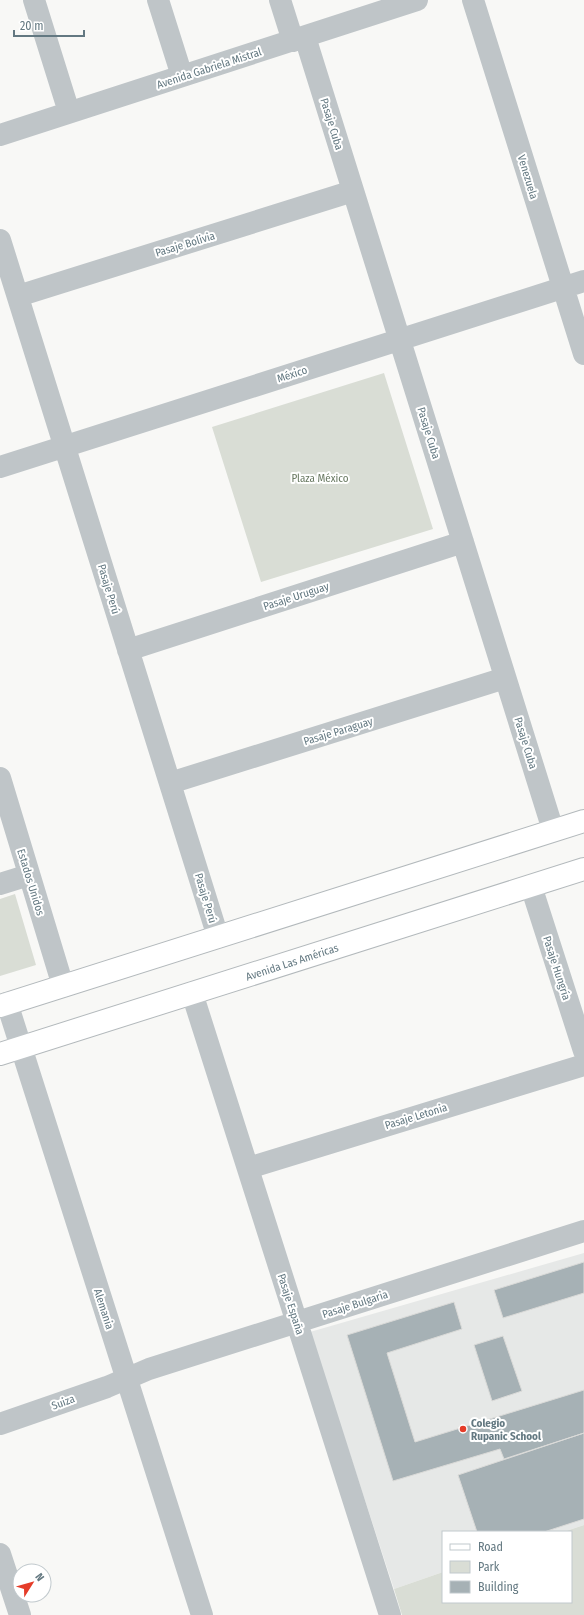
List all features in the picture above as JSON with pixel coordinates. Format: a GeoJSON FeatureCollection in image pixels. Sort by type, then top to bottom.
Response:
{"type":"FeatureCollection","features":[{"type":"Feature","properties":{"kind":"main road"},"geometry":{"type":"LineString","coordinates":[[4,1005],[584,821]]}},
{"type":"Feature","properties":{"kind":"main road","name":"Avenida Las Américas"},"geometry":{"type":"LineString","coordinates":[[0,1054],[584,869]]}},
{"type":"Feature","properties":{"kind":"street"},"geometry":{"type":"LineString","coordinates":[[34,0],[69,112]]}},
{"type":"Feature","properties":{"kind":"street"},"geometry":{"type":"LineString","coordinates":[[158,0],[182,76]]}},
{"type":"Feature","properties":{"kind":"street","name":"Pasaje Cuba"},"geometry":{"type":"LineString","coordinates":[[280,0],[299,39],[353,192],[553,830]]}},
{"type":"Feature","properties":{"kind":"street","name":"Avenida Gabriela Mistral"},"geometry":{"type":"LineString","coordinates":[[0,135],[416,0]]}},
{"type":"Feature","properties":{"kind":"street","name":"Venezuela"},"geometry":{"type":"LineString","coordinates":[[473,0],[584,354]]}},
{"type":"Feature","properties":{"kind":"street","name":"Pasaje Bolivia"},"geometry":{"type":"LineString","coordinates":[[18,296],[353,192]]}},
{"type":"Feature","properties":{"kind":"street","name":"Pasaje Perú"},"geometry":{"type":"LineString","coordinates":[[0,240],[218,936]]}},
{"type":"Feature","properties":{"kind":"street","name":"México"},"geometry":{"type":"LineString","coordinates":[[0,467],[584,281]]}},
{"type":"Feature","properties":{"kind":"street","name":"Pasaje Uruguay"},"geometry":{"type":"LineString","coordinates":[[128,650],[463,542]]}},
{"type":"Feature","properties":{"kind":"street","name":"Pasaje Paraguay"},"geometry":{"type":"LineString","coordinates":[[170,783],[505,678]]}},
{"type":"Feature","properties":{"kind":"street","name":"Estados Unidos"},"geometry":{"type":"LineString","coordinates":[[0,778],[63,986]]}},
{"type":"Feature","properties":{"kind":"street"},"geometry":{"type":"LineString","coordinates":[[0,884],[29,875]]}},
{"type":"Feature","properties":{"kind":"street","name":"Pasaje Hungría"},"geometry":{"type":"LineString","coordinates":[[531,886],[584,1051]]}},
{"type":"Feature","properties":{"kind":"street","name":"Pasaje España"},"geometry":{"type":"LineString","coordinates":[[192,993],[390,1615]]}},
{"type":"Feature","properties":{"kind":"street","name":"Alemania"},"geometry":{"type":"LineString","coordinates":[[4,1005],[21,1048],[202,1615]]}},
{"type":"Feature","properties":{"kind":"street","name":"Pasaje Letonia"},"geometry":{"type":"LineString","coordinates":[[248,1168],[584,1065]]}},
{"type":"Feature","properties":{"kind":"street","name":"Pasaje Bulgaria"},"geometry":{"type":"LineString","coordinates":[[126,1379],[149,1369],[584,1231]]}},
{"type":"Feature","properties":{"kind":"street","name":"Suiza"},"geometry":{"type":"LineString","coordinates":[[0,1424],[126,1379]]}},
{"type":"Feature","properties":{"kind":"street"},"geometry":{"type":"LineString","coordinates":[[0,1554],[20,1615]]}},
{"type":"Feature","properties":{"kind":"shaded area","name":"Colegio Rupanic School"},"geometry":{"type":"Polygon","coordinates":[[[584,1253],[584,1525],[566,1531],[442,1531],[442,1572],[394,1589],[310,1332],[584,1253]]]}},
{"type":"Feature","properties":{"kind":"green space","name":"Plaza México"},"geometry":{"type":"Polygon","coordinates":[[[384,373],[433,529],[261,582],[212,427],[384,373]]]}},
{"type":"Feature","properties":{"kind":"green space"},"geometry":{"type":"Polygon","coordinates":[[[15,894],[36,965],[0,976],[0,899],[15,894]]]}},
{"type":"Feature","properties":{"kind":"green space"},"geometry":{"type":"Polygon","coordinates":[[[584,1525],[584,1615],[402,1615],[394,1589],[442,1572],[442,1603],[572,1603],[572,1531],[566,1531],[584,1525]]]}},
{"type":"Feature","properties":{"kind":"building"},"geometry":{"type":"Polygon","coordinates":[[[584,1262],[584,1293],[503,1318],[494,1290],[584,1262]]]}},
{"type":"Feature","properties":{"kind":"building"},"geometry":{"type":"Polygon","coordinates":[[[454,1302],[462,1329],[387,1353],[415,1442],[584,1390],[584,1433],[504,1459],[500,1449],[393,1481],[347,1335],[454,1302]]]}},
{"type":"Feature","properties":{"kind":"building"},"geometry":{"type":"Polygon","coordinates":[[[503,1336],[522,1391],[492,1401],[474,1345],[503,1336]]]}},
{"type":"Feature","properties":{"kind":"building"},"geometry":{"type":"Polygon","coordinates":[[[584,1433],[584,1519],[547,1531],[477,1531],[458,1475],[584,1433]]]}},
{"type":"Feature","properties":{"kind":"place","name":"Colegio Rupanic School"},"geometry":{"type":"Point","coordinates":[463,1429]}}]}
